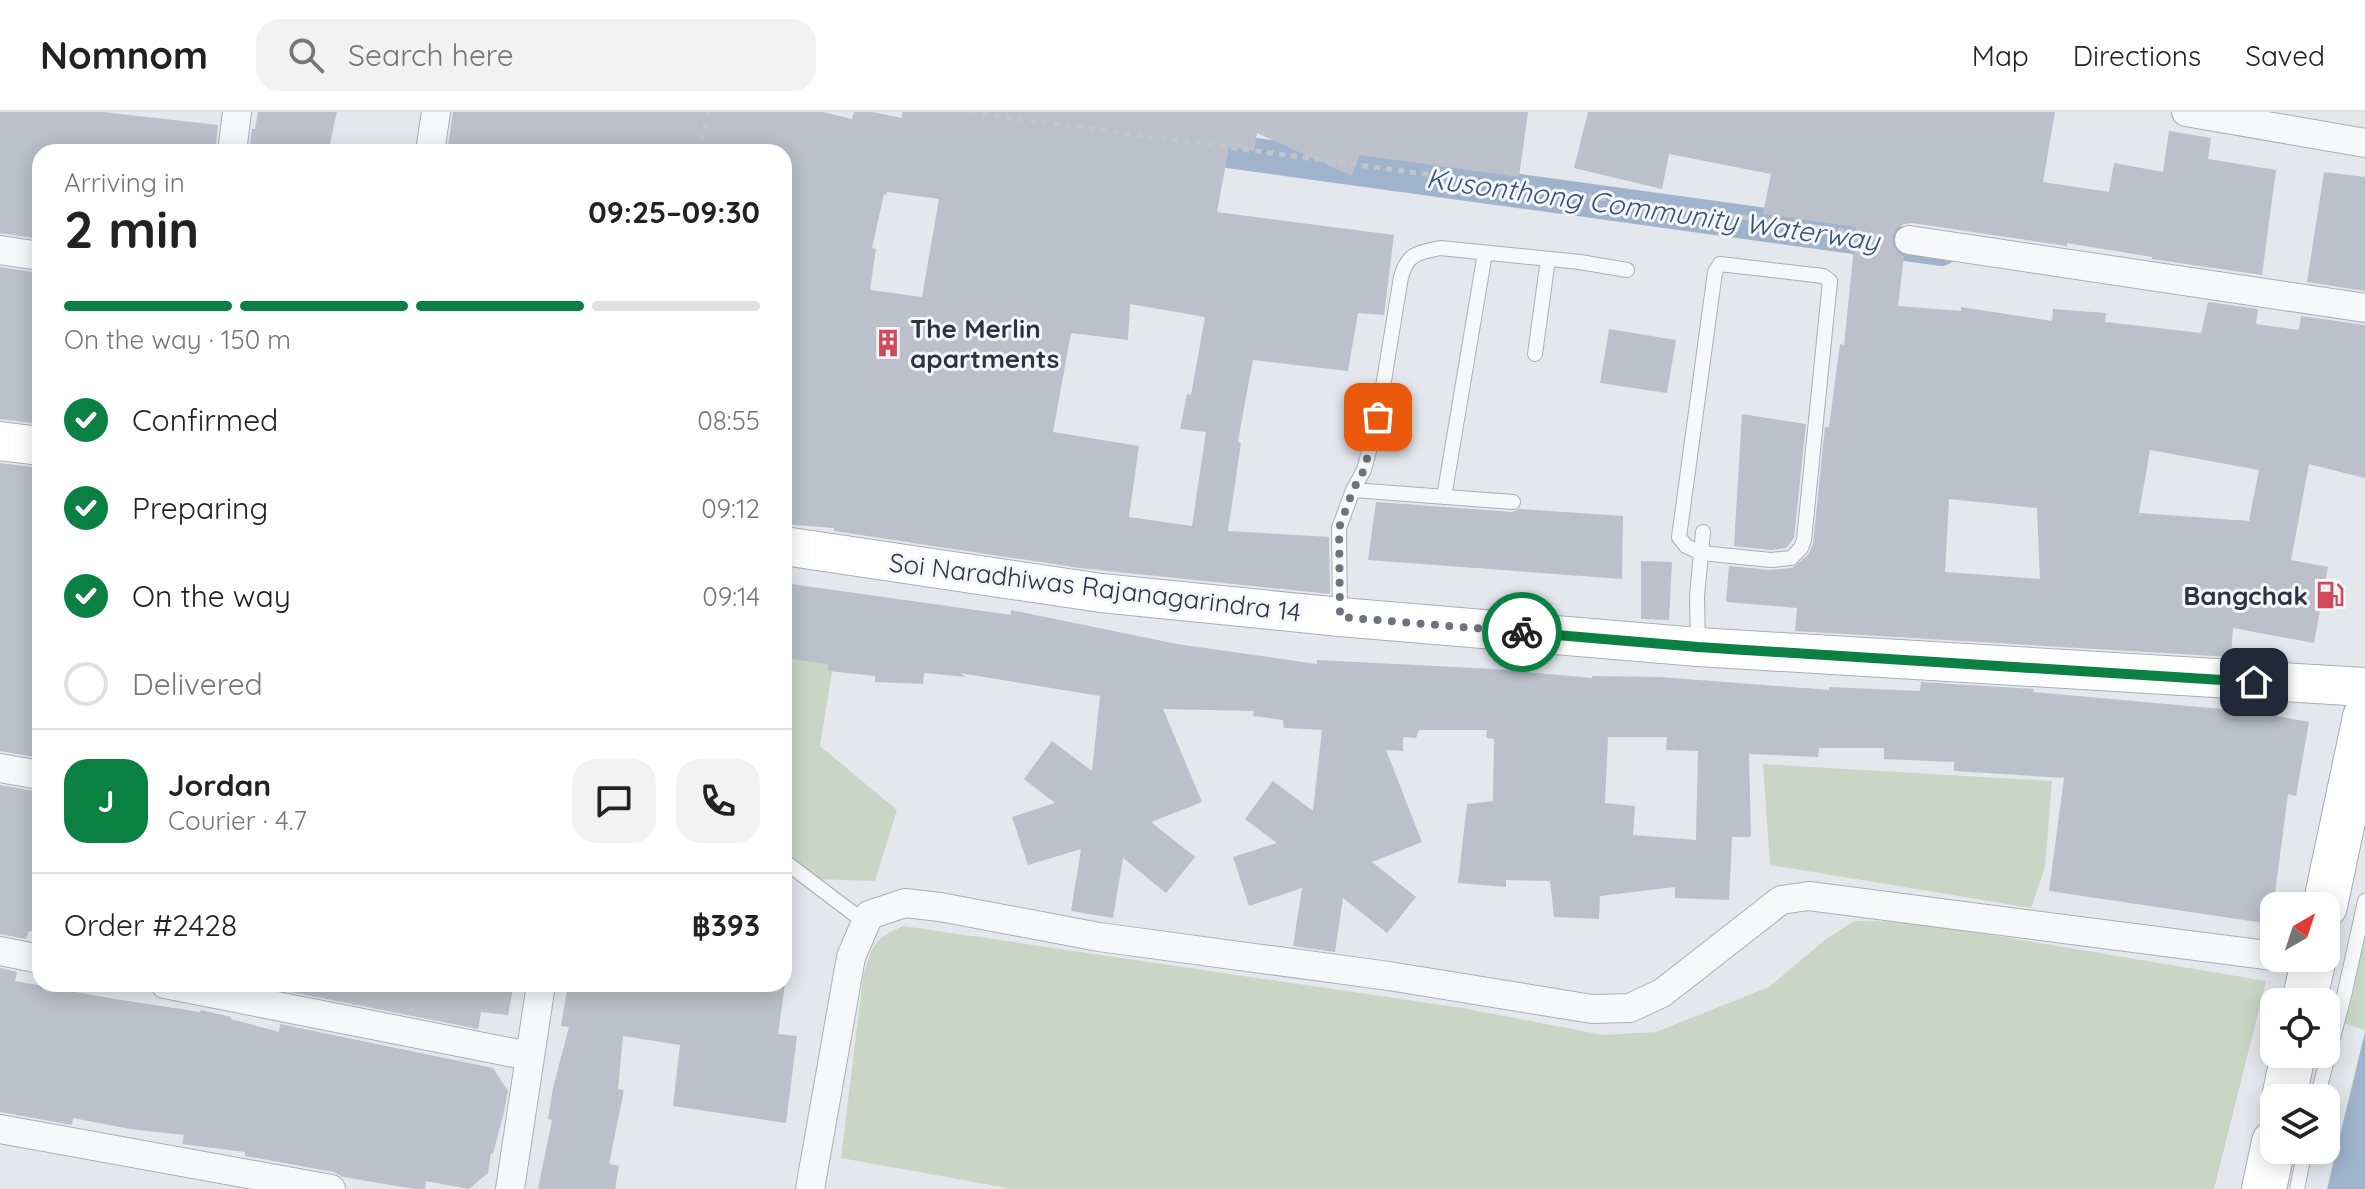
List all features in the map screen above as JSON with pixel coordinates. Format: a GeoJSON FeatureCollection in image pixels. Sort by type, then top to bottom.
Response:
{"type":"FeatureCollection","features":[{"type":"Feature","properties":{"kind":"main road"},"geometry":{"type":"LineString","coordinates":[[2328,892],[2365,717]]}},
{"type":"Feature","properties":{"kind":"main road"},"geometry":{"type":"LineString","coordinates":[[2264,1189],[2269,1164]]}},
{"type":"Feature","properties":{"kind":"street"},"geometry":{"type":"LineString","coordinates":[[233,144],[237,112]]}},
{"type":"Feature","properties":{"kind":"street"},"geometry":{"type":"LineString","coordinates":[[431,144],[436,112]]}},
{"type":"Feature","properties":{"kind":"street"},"geometry":{"type":"LineString","coordinates":[[2186,112],[2365,143]]}},
{"type":"Feature","properties":{"kind":"street"},"geometry":{"type":"LineString","coordinates":[[1909,240],[2365,308]]}},
{"type":"Feature","properties":{"kind":"street"},"geometry":{"type":"LineString","coordinates":[[0,250],[32,255]]}},
{"type":"Feature","properties":{"kind":"street"},"geometry":{"type":"LineString","coordinates":[[0,441],[32,445]]}},
{"type":"Feature","properties":{"kind":"street","name":"Soi Naradhiwas Rajanagarindra 14"},"geometry":{"type":"LineString","coordinates":[[792,547],[1101,593],[1340,617],[1698,647],[2365,687]]}},
{"type":"Feature","properties":{"kind":"street"},"geometry":{"type":"LineString","coordinates":[[0,768],[32,774]]}},
{"type":"Feature","properties":{"kind":"street"},"geometry":{"type":"LineString","coordinates":[[810,1189],[851,957],[869,915],[905,903],[1099,937],[1389,976],[1592,1009],[1630,1008],[1662,993],[1781,900],[1809,896],[2260,953]]}},
{"type":"Feature","properties":{"kind":"street"},"geometry":{"type":"LineString","coordinates":[[0,951],[32,957]]}},
{"type":"Feature","properties":{"kind":"street"},"geometry":{"type":"LineString","coordinates":[[205,992],[529,1056]]}},
{"type":"Feature","properties":{"kind":"street"},"geometry":{"type":"LineString","coordinates":[[510,1189],[540,992]]}},
{"type":"Feature","properties":{"kind":"street"},"geometry":{"type":"LineString","coordinates":[[0,1129],[331,1189]]}},
{"type":"Feature","properties":{"kind":"lane"},"geometry":{"type":"LineString","coordinates":[[1340,617],[1339,528],[1364,470],[1378,417],[1405,263],[1417,253],[1440,248],[1627,270]]}},
{"type":"Feature","properties":{"kind":"lane"},"geometry":{"type":"LineString","coordinates":[[1444,497],[1485,253]]}},
{"type":"Feature","properties":{"kind":"lane"},"geometry":{"type":"LineString","coordinates":[[1535,354],[1548,259]]}},
{"type":"Feature","properties":{"kind":"lane"},"geometry":{"type":"LineString","coordinates":[[1725,264],[1825,277],[1830,285],[1802,546],[1791,558],[1784,560],[1701,553],[1686,546],[1678,533],[1716,269],[1718,265],[1725,264]]}},
{"type":"Feature","properties":{"kind":"lane"},"geometry":{"type":"LineString","coordinates":[[1353,490],[1513,502]]}},
{"type":"Feature","properties":{"kind":"lane"},"geometry":{"type":"LineString","coordinates":[[1698,647],[1697,596],[1703,532]]}},
{"type":"Feature","properties":{"kind":"lane"},"geometry":{"type":"LineString","coordinates":[[792,867],[866,923]]}},
{"type":"Feature","properties":{"kind":"lane"},"geometry":{"type":"LineString","coordinates":[[2321,1084],[2365,901]]}},
{"type":"Feature","properties":{"kind":"lane"},"geometry":{"type":"LineString","coordinates":[[2297,1189],[2302,1164]]}},
{"type":"Feature","properties":{"kind":"path"},"geometry":{"type":"LineString","coordinates":[[702,144],[708,112]]}},
{"type":"Feature","properties":{"kind":"path"},"geometry":{"type":"LineString","coordinates":[[970,112],[1909,240]]}},
{"type":"Feature","properties":{"kind":"green space"},"geometry":{"type":"Polygon","coordinates":[[[792,653],[834,660],[820,746],[897,810],[875,881],[792,878],[792,653]]]}},
{"type":"Feature","properties":{"kind":"green space"},"geometry":{"type":"Polygon","coordinates":[[[1763,764],[2052,781],[2045,867],[2031,908],[1770,865],[1763,764]]]}},
{"type":"Feature","properties":{"kind":"green space"},"geometry":{"type":"Polygon","coordinates":[[[1854,921],[1915,922],[2266,981],[2264,988],[2260,988],[2260,1005],[2214,1189],[1013,1189],[841,1158],[863,978],[875,945],[885,935],[903,926],[1462,1008],[1603,1035],[1656,1032],[1769,987],[1826,939],[1854,921]]]}},
{"type":"Feature","properties":{"kind":"green space"},"geometry":{"type":"Polygon","coordinates":[[[2365,925],[2365,1030],[2343,1023],[2365,925]]]}},
{"type":"Feature","properties":{"kind":"water"},"geometry":{"type":"Polygon","coordinates":[[[2365,1032],[2365,1189],[2327,1189],[2333,1164],[2340,1164],[2340,1135],[2365,1032]]]}},
{"type":"Feature","properties":{"kind":"building"},"geometry":{"type":"Polygon","coordinates":[[[0,112],[102,112],[218,125],[216,144],[32,144],[32,238],[0,233],[0,112]]]}},
{"type":"Feature","properties":{"kind":"building"},"geometry":{"type":"Polygon","coordinates":[[[258,112],[337,112],[330,144],[250,144],[252,129],[255,129],[258,112]]]}},
{"type":"Feature","properties":{"kind":"building"},"geometry":{"type":"Polygon","coordinates":[[[453,112],[823,112],[852,119],[854,112],[902,118],[902,112],[1528,112],[1519,177],[1359,155],[1352,176],[1257,133],[1254,151],[1229,147],[1217,212],[1394,235],[1384,315],[1358,313],[1348,371],[1253,360],[1245,402],[1228,531],[1329,537],[1330,594],[1080,568],[834,531],[834,528],[792,525],[792,144],[448,144],[453,112]],[[884,194],[872,248],[876,249],[870,290],[922,297],[939,199],[884,194]],[[1130,304],[1128,340],[1071,333],[1053,432],[1139,446],[1129,517],[1192,526],[1206,432],[1180,429],[1187,394],[1191,395],[1205,317],[1130,304]]]}},
{"type":"Feature","properties":{"kind":"building"},"geometry":{"type":"Polygon","coordinates":[[[1588,112],[2055,112],[2043,182],[2109,192],[2114,163],[2163,172],[2169,131],[2211,138],[2208,159],[2276,170],[2262,275],[2067,243],[2067,246],[1912,223],[1896,229],[1892,238],[1898,253],[1904,256],[1898,306],[1961,311],[1961,307],[2052,321],[2053,309],[2106,313],[2105,322],[2201,333],[2208,302],[2258,309],[2256,324],[2299,330],[2301,316],[2365,325],[2365,478],[2309,464],[2291,560],[2328,567],[2314,643],[2233,628],[2231,657],[1795,631],[1797,608],[1726,602],[1729,566],[1770,570],[1792,568],[1808,555],[1813,544],[1825,427],[1829,427],[1840,344],[1844,345],[1856,227],[1763,214],[1771,174],[1669,154],[1662,189],[1574,168],[1588,112]],[[2150,450],[2139,513],[2249,521],[2259,470],[2150,450]],[[1949,499],[1945,572],[2040,579],[2037,508],[1949,499]]]}},
{"type":"Feature","properties":{"kind":"building"},"geometry":{"type":"Polygon","coordinates":[[[2324,172],[2365,177],[2365,291],[2307,282],[2324,172]]]}},
{"type":"Feature","properties":{"kind":"building"},"geometry":{"type":"Polygon","coordinates":[[[0,267],[32,272],[32,423],[0,419],[0,267]]]}},
{"type":"Feature","properties":{"kind":"building"},"geometry":{"type":"Polygon","coordinates":[[[1609,329],[1676,340],[1667,393],[1600,383],[1609,329]]]}},
{"type":"Feature","properties":{"kind":"building"},"geometry":{"type":"Polygon","coordinates":[[[1742,414],[1806,424],[1794,538],[1786,548],[1771,550],[1734,546],[1742,414]]]}},
{"type":"Feature","properties":{"kind":"building"},"geometry":{"type":"Polygon","coordinates":[[[0,463],[32,467],[32,757],[0,751],[0,463]]]}},
{"type":"Feature","properties":{"kind":"building"},"geometry":{"type":"Polygon","coordinates":[[[1376,502],[1623,516],[1622,579],[1368,560],[1376,502]]]}},
{"type":"Feature","properties":{"kind":"building"},"geometry":{"type":"Polygon","coordinates":[[[1641,561],[1672,562],[1669,620],[1641,619],[1641,561]]]}},
{"type":"Feature","properties":{"kind":"building"},"geometry":{"type":"Polygon","coordinates":[[[792,584],[1011,615],[1011,610],[1177,644],[1317,664],[1317,660],[1493,669],[1592,678],[1660,677],[1829,690],[1829,687],[1920,691],[1921,682],[2034,689],[2033,692],[2255,712],[2309,722],[2296,796],[2288,794],[2275,892],[2260,892],[2260,922],[2049,891],[2064,778],[1954,771],[1954,762],[1884,759],[1884,748],[1819,748],[1818,757],[1749,754],[1751,837],[1732,837],[1729,900],[1675,898],[1675,887],[1600,896],[1599,919],[1554,917],[1550,881],[1506,880],[1506,887],[1458,883],[1467,804],[1493,801],[1494,739],[1486,738],[1487,730],[1419,730],[1416,738],[1403,737],[1403,751],[1386,750],[1422,842],[1372,862],[1416,897],[1387,933],[1343,898],[1335,952],[1293,946],[1302,888],[1249,906],[1233,857],[1277,843],[1245,819],[1273,781],[1313,811],[1322,730],[1284,728],[1283,720],[1253,716],[1254,711],[1163,709],[1202,802],[1151,822],[1195,857],[1166,893],[1123,858],[1113,918],[1071,911],[1081,849],[1028,865],[1012,817],[1055,803],[1024,779],[1052,741],[1092,771],[1100,696],[960,673],[966,677],[924,673],[923,684],[875,682],[875,676],[828,671],[828,664],[792,659],[792,584]],[[1608,737],[1605,803],[1635,806],[1633,835],[1696,840],[1698,751],[1666,750],[1667,737],[1608,737]]]}},
{"type":"Feature","properties":{"kind":"building"},"geometry":{"type":"Polygon","coordinates":[[[0,785],[32,791],[32,932],[29,931],[26,939],[0,934],[0,785]]]}},
{"type":"Feature","properties":{"kind":"building"},"geometry":{"type":"Polygon","coordinates":[[[0,968],[17,972],[15,981],[32,984],[32,992],[76,992],[201,1010],[279,1032],[280,1024],[493,1068],[508,1091],[488,1173],[469,1189],[426,1181],[425,1189],[415,1189],[245,1156],[245,1152],[182,1144],[184,1135],[73,1118],[72,1125],[0,1112],[0,968]]]}},
{"type":"Feature","properties":{"kind":"building"},"geometry":{"type":"Polygon","coordinates":[[[291,992],[512,992],[508,1015],[481,1012],[478,1029],[291,992]]]}},
{"type":"Feature","properties":{"kind":"building"},"geometry":{"type":"Polygon","coordinates":[[[567,992],[784,992],[778,1034],[797,1036],[786,1123],[673,1106],[680,1045],[623,1036],[618,1089],[624,1090],[609,1164],[619,1166],[615,1189],[538,1189],[552,1120],[548,1119],[553,1088],[569,1027],[561,1026],[567,992]]]}},
{"type":"Feature","properties":{"kind":"waterway","name":"Kusonthong Community Waterway"},"geometry":{"type":"LineString","coordinates":[[1184,145],[1941,249]]}},
{"type":"Feature","properties":{"kind":"way so far"},"geometry":{"type":"LineString","coordinates":[[1378,417],[1364,470],[1339,528],[1340,617],[1522,632]]}},
{"type":"Feature","properties":{"kind":"place","name":"The Merlin apartments"},"geometry":{"type":"Point","coordinates":[888,343]}},
{"type":"Feature","properties":{"kind":"place","name":"Bangchak"},"geometry":{"type":"Point","coordinates":[2330,595]}},
{"type":"Feature","properties":{"kind":"route"},"geometry":{"type":"LineString","coordinates":[[1522,632],[1698,647],[2254,682]]}}]}
